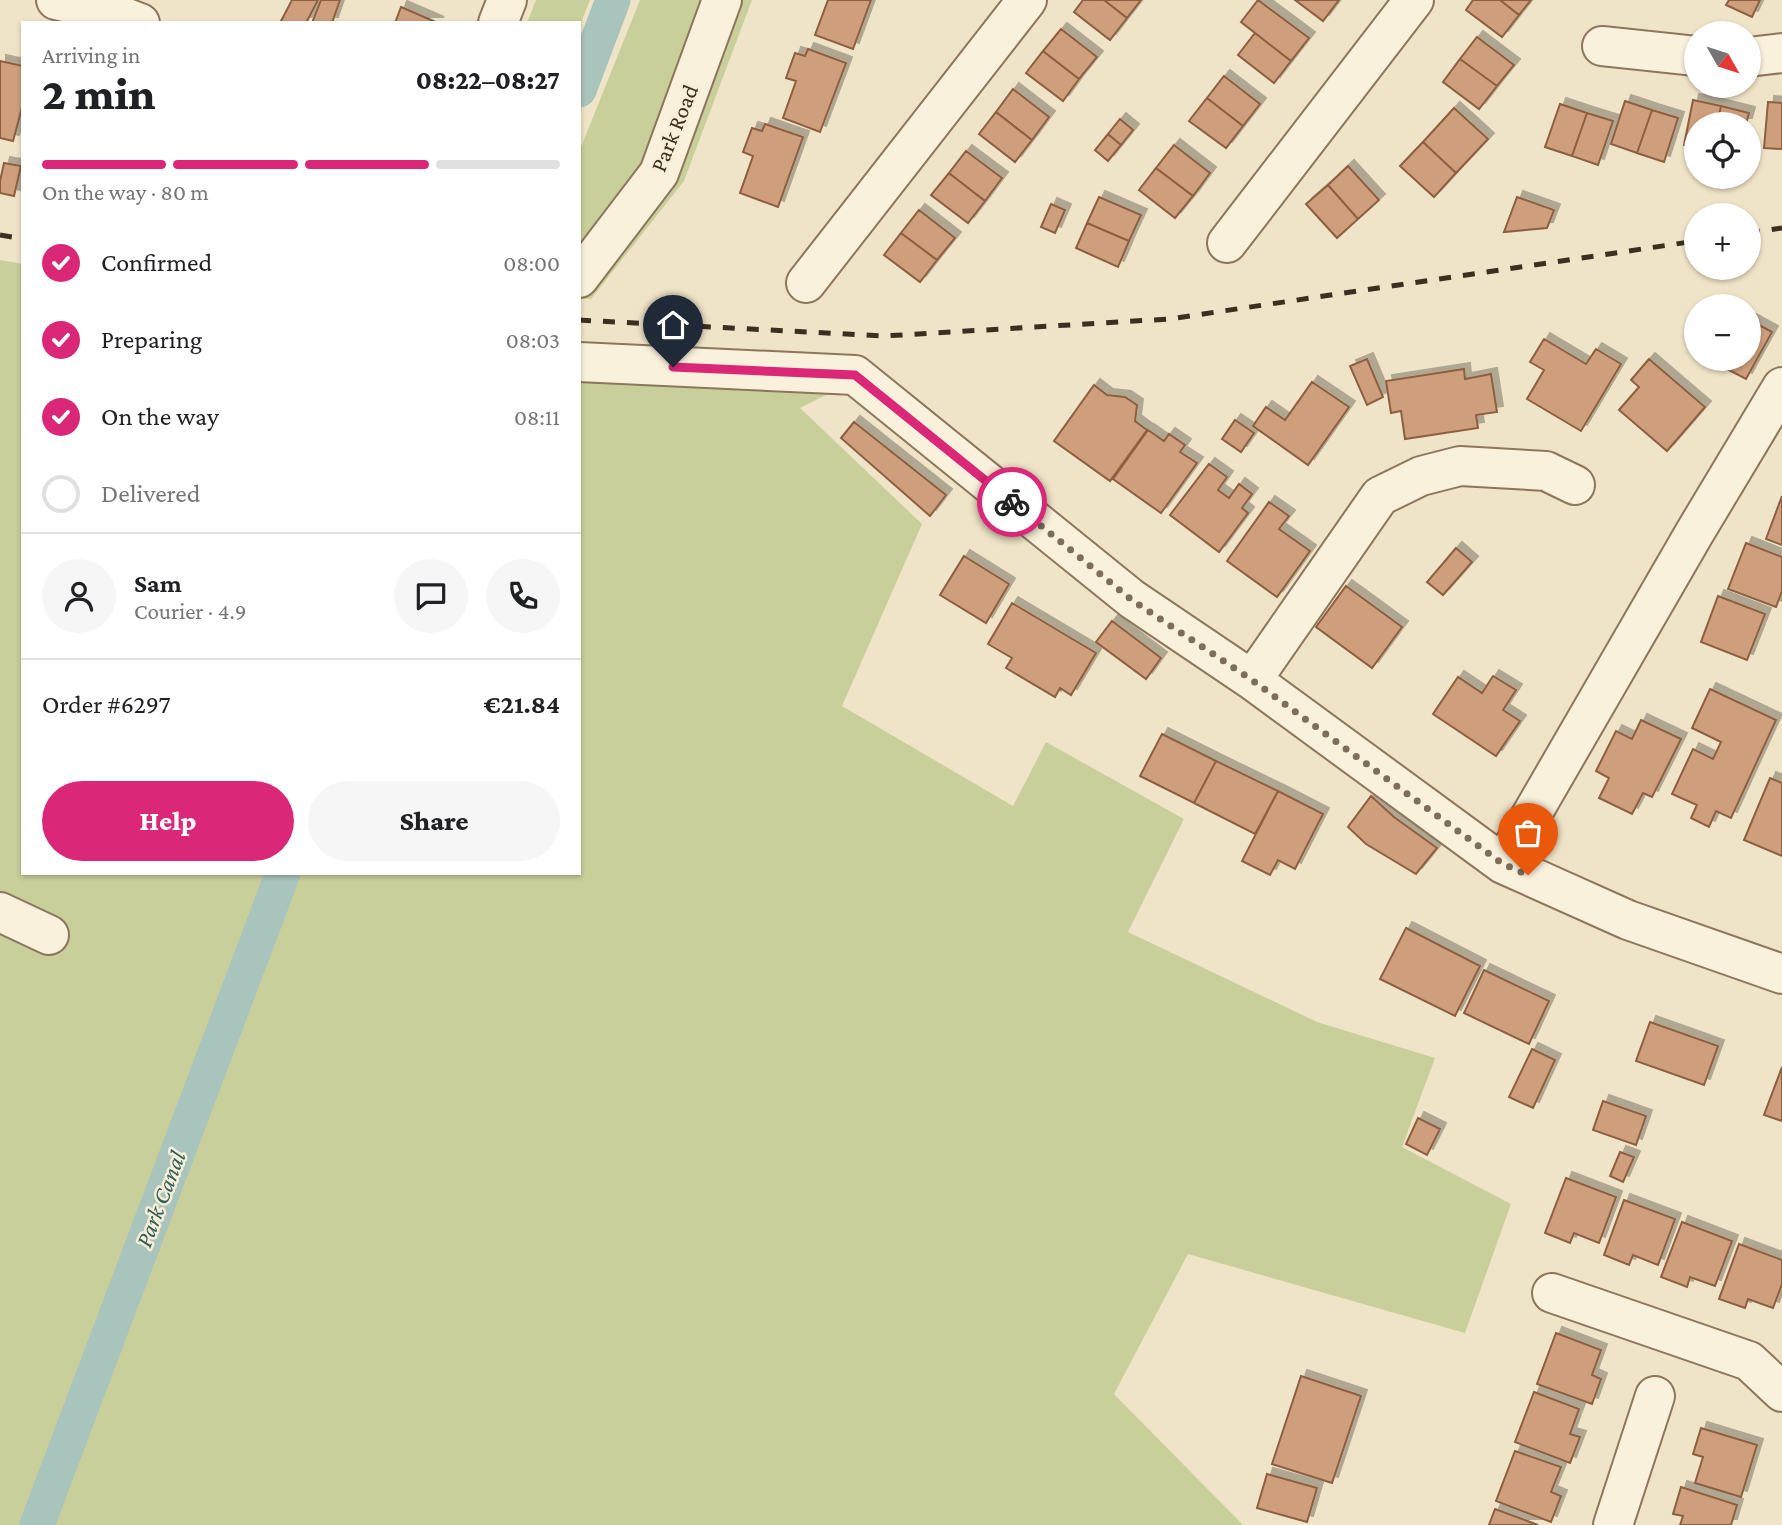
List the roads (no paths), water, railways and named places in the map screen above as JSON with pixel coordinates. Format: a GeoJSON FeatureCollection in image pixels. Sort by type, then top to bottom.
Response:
{"type":"FeatureCollection","features":[{"type":"Feature","properties":{"kind":"street"},"geometry":{"type":"LineString","coordinates":[[56,0],[127,13]]}},
{"type":"Feature","properties":{"kind":"street"},"geometry":{"type":"LineString","coordinates":[[499,21],[507,0]]}},
{"type":"Feature","properties":{"kind":"street","name":"Park Road"},"geometry":{"type":"LineString","coordinates":[[581,275],[659,173],[722,0]]}},
{"type":"Feature","properties":{"kind":"street"},"geometry":{"type":"LineString","coordinates":[[806,284],[1027,0]]}},
{"type":"Feature","properties":{"kind":"street"},"geometry":{"type":"LineString","coordinates":[[1227,243],[1414,0]]}},
{"type":"Feature","properties":{"kind":"street"},"geometry":{"type":"LineString","coordinates":[[1602,46],[1684,55]]}},
{"type":"Feature","properties":{"kind":"street"},"geometry":{"type":"LineString","coordinates":[[1761,55],[1782,53]]}},
{"type":"Feature","properties":{"kind":"street"},"geometry":{"type":"LineString","coordinates":[[581,362],[855,375],[1132,600],[1252,680],[1503,864],[1628,920],[1782,974]]}},
{"type":"Feature","properties":{"kind":"street"},"geometry":{"type":"LineString","coordinates":[[1503,864],[1782,387]]}},
{"type":"Feature","properties":{"kind":"street"},"geometry":{"type":"LineString","coordinates":[[1252,680],[1380,496],[1421,476],[1461,466],[1546,471],[1575,485]]}},
{"type":"Feature","properties":{"kind":"street"},"geometry":{"type":"LineString","coordinates":[[0,912],[49,934]]}},
{"type":"Feature","properties":{"kind":"street"},"geometry":{"type":"LineString","coordinates":[[1552,1293],[1749,1362],[1782,1392]]}},
{"type":"Feature","properties":{"kind":"street"},"geometry":{"type":"LineString","coordinates":[[1613,1525],[1655,1396]]}},
{"type":"Feature","properties":{"kind":"waterway","name":"Park Canal"},"geometry":{"type":"LineString","coordinates":[[581,85],[613,0]]}},
{"type":"Feature","properties":{"kind":"waterway","name":"Park Canal"},"geometry":{"type":"LineString","coordinates":[[37,1525],[282,875]]}},
{"type":"Feature","properties":{"kind":"railway"},"geometry":{"type":"LineString","coordinates":[[1761,231],[1782,228]]}},
{"type":"Feature","properties":{"kind":"railway"},"geometry":{"type":"LineString","coordinates":[[0,235],[21,239]]}},
{"type":"Feature","properties":{"kind":"railway"},"geometry":{"type":"LineString","coordinates":[[581,320],[884,336],[1169,319],[1684,243]]}}]}
